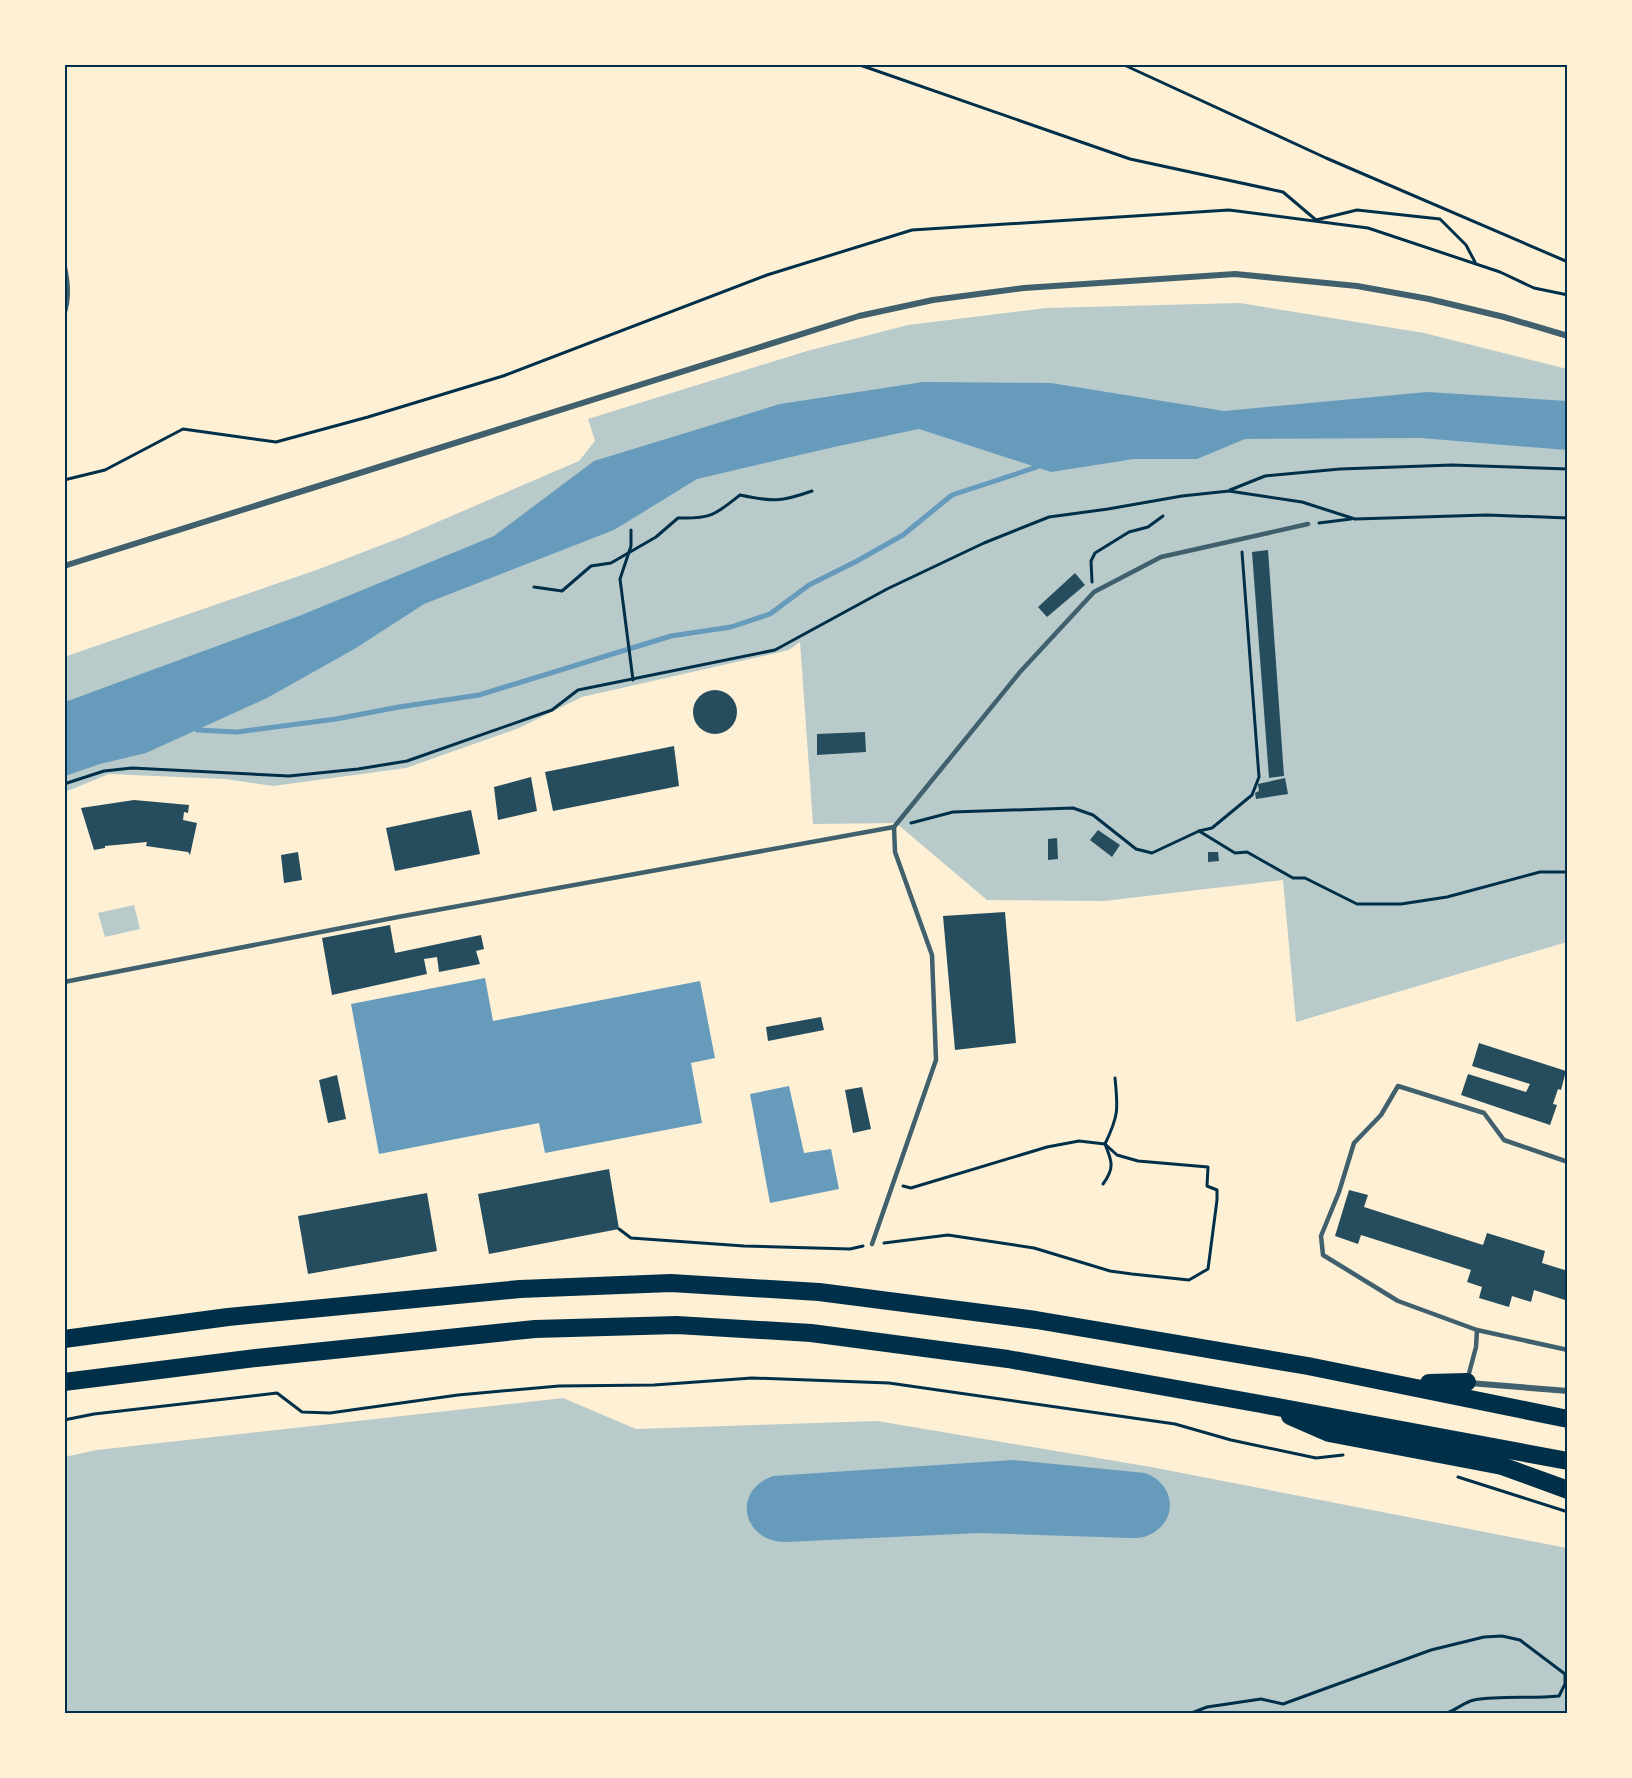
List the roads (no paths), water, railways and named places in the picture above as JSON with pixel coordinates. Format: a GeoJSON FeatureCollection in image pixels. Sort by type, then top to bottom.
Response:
{"type":"FeatureCollection","features":[{"type":"Feature","properties":{"kind":"highway"},"geometry":{"type":"LineString","coordinates":[[64,1340],[228,1317],[520,1288],[671,1283],[819,1292],[1036,1320],[1308,1366],[1568,1419]]}},
{"type":"Feature","properties":{"kind":"highway"},"geometry":{"type":"LineString","coordinates":[[64,1382],[256,1358],[535,1329],[677,1325],[811,1333],[1008,1359],[1568,1461]]}},
{"type":"Feature","properties":{"kind":"highway"},"geometry":{"type":"LineString","coordinates":[[1391,1383],[1467,1382]]}},
{"type":"Feature","properties":{"kind":"highway"},"geometry":{"type":"LineString","coordinates":[[1261,1404],[1329,1433],[1502,1466],[1568,1490]]}},
{"type":"Feature","properties":{"kind":"street"},"geometry":{"type":"LineString","coordinates":[[64,566],[859,316],[933,300],[1024,288],[1235,274],[1357,286],[1419,297],[1504,317],[1568,336]]}},
{"type":"Feature","properties":{"kind":"street"},"geometry":{"type":"LineString","coordinates":[[1467,1382],[1568,1391]]}},
{"type":"Feature","properties":{"kind":"lane"},"geometry":{"type":"LineString","coordinates":[[64,263],[69,285],[64,315]]}},
{"type":"Feature","properties":{"kind":"lane"},"geometry":{"type":"LineString","coordinates":[[872,1244],[936,1060],[932,955],[894,852],[894,827],[1020,672],[1094,592],[1161,557],[1308,524]]}},
{"type":"Feature","properties":{"kind":"lane"},"geometry":{"type":"LineString","coordinates":[[64,982],[399,917],[894,827]]}},
{"type":"Feature","properties":{"kind":"lane"},"geometry":{"type":"LineString","coordinates":[[1568,1162],[1504,1140],[1484,1113],[1398,1086],[1381,1115],[1354,1143],[1339,1192],[1321,1236],[1323,1255],[1398,1301],[1477,1330],[1568,1350]]}},
{"type":"Feature","properties":{"kind":"lane"},"geometry":{"type":"LineString","coordinates":[[1467,1382],[1476,1347],[1477,1330]]}},
{"type":"Feature","properties":{"kind":"water"},"geometry":{"type":"Polygon","coordinates":[[[923,382],[1051,383],[1224,411],[1427,392],[1567,401],[1567,450],[1421,438],[1245,439],[1197,459],[1134,459],[1051,472],[919,429],[834,447],[697,479],[614,530],[424,604],[356,648],[267,698],[146,753],[100,764],[65,776],[65,702],[299,616],[494,536],[594,461],[780,404],[923,382]]]}},
{"type":"Feature","properties":{"kind":"water"},"geometry":{"type":"Polygon","coordinates":[[[485,978],[493,1021],[700,981],[715,1058],[691,1063],[702,1123],[545,1153],[539,1123],[379,1154],[351,1004],[485,978]]]}},
{"type":"Feature","properties":{"kind":"water"},"geometry":{"type":"Polygon","coordinates":[[[789,1086],[804,1153],[831,1149],[839,1189],[770,1203],[750,1094],[789,1086]]]}},
{"type":"Feature","properties":{"kind":"water"},"geometry":{"type":"Polygon","coordinates":[[[1013,1460],[1145,1473],[1163,1485],[1170,1503],[1169,1512],[1159,1529],[1147,1536],[1137,1538],[980,1533],[785,1542],[771,1540],[760,1534],[752,1525],[748,1515],[747,1504],[751,1493],[759,1483],[773,1476],[1013,1460]]]}},
{"type":"Feature","properties":{"kind":"waterway"},"geometry":{"type":"LineString","coordinates":[[197,730],[237,732],[336,719],[479,695],[671,636],[731,627],[770,614],[809,585],[903,535],[952,495],[1037,467]]}}]}
